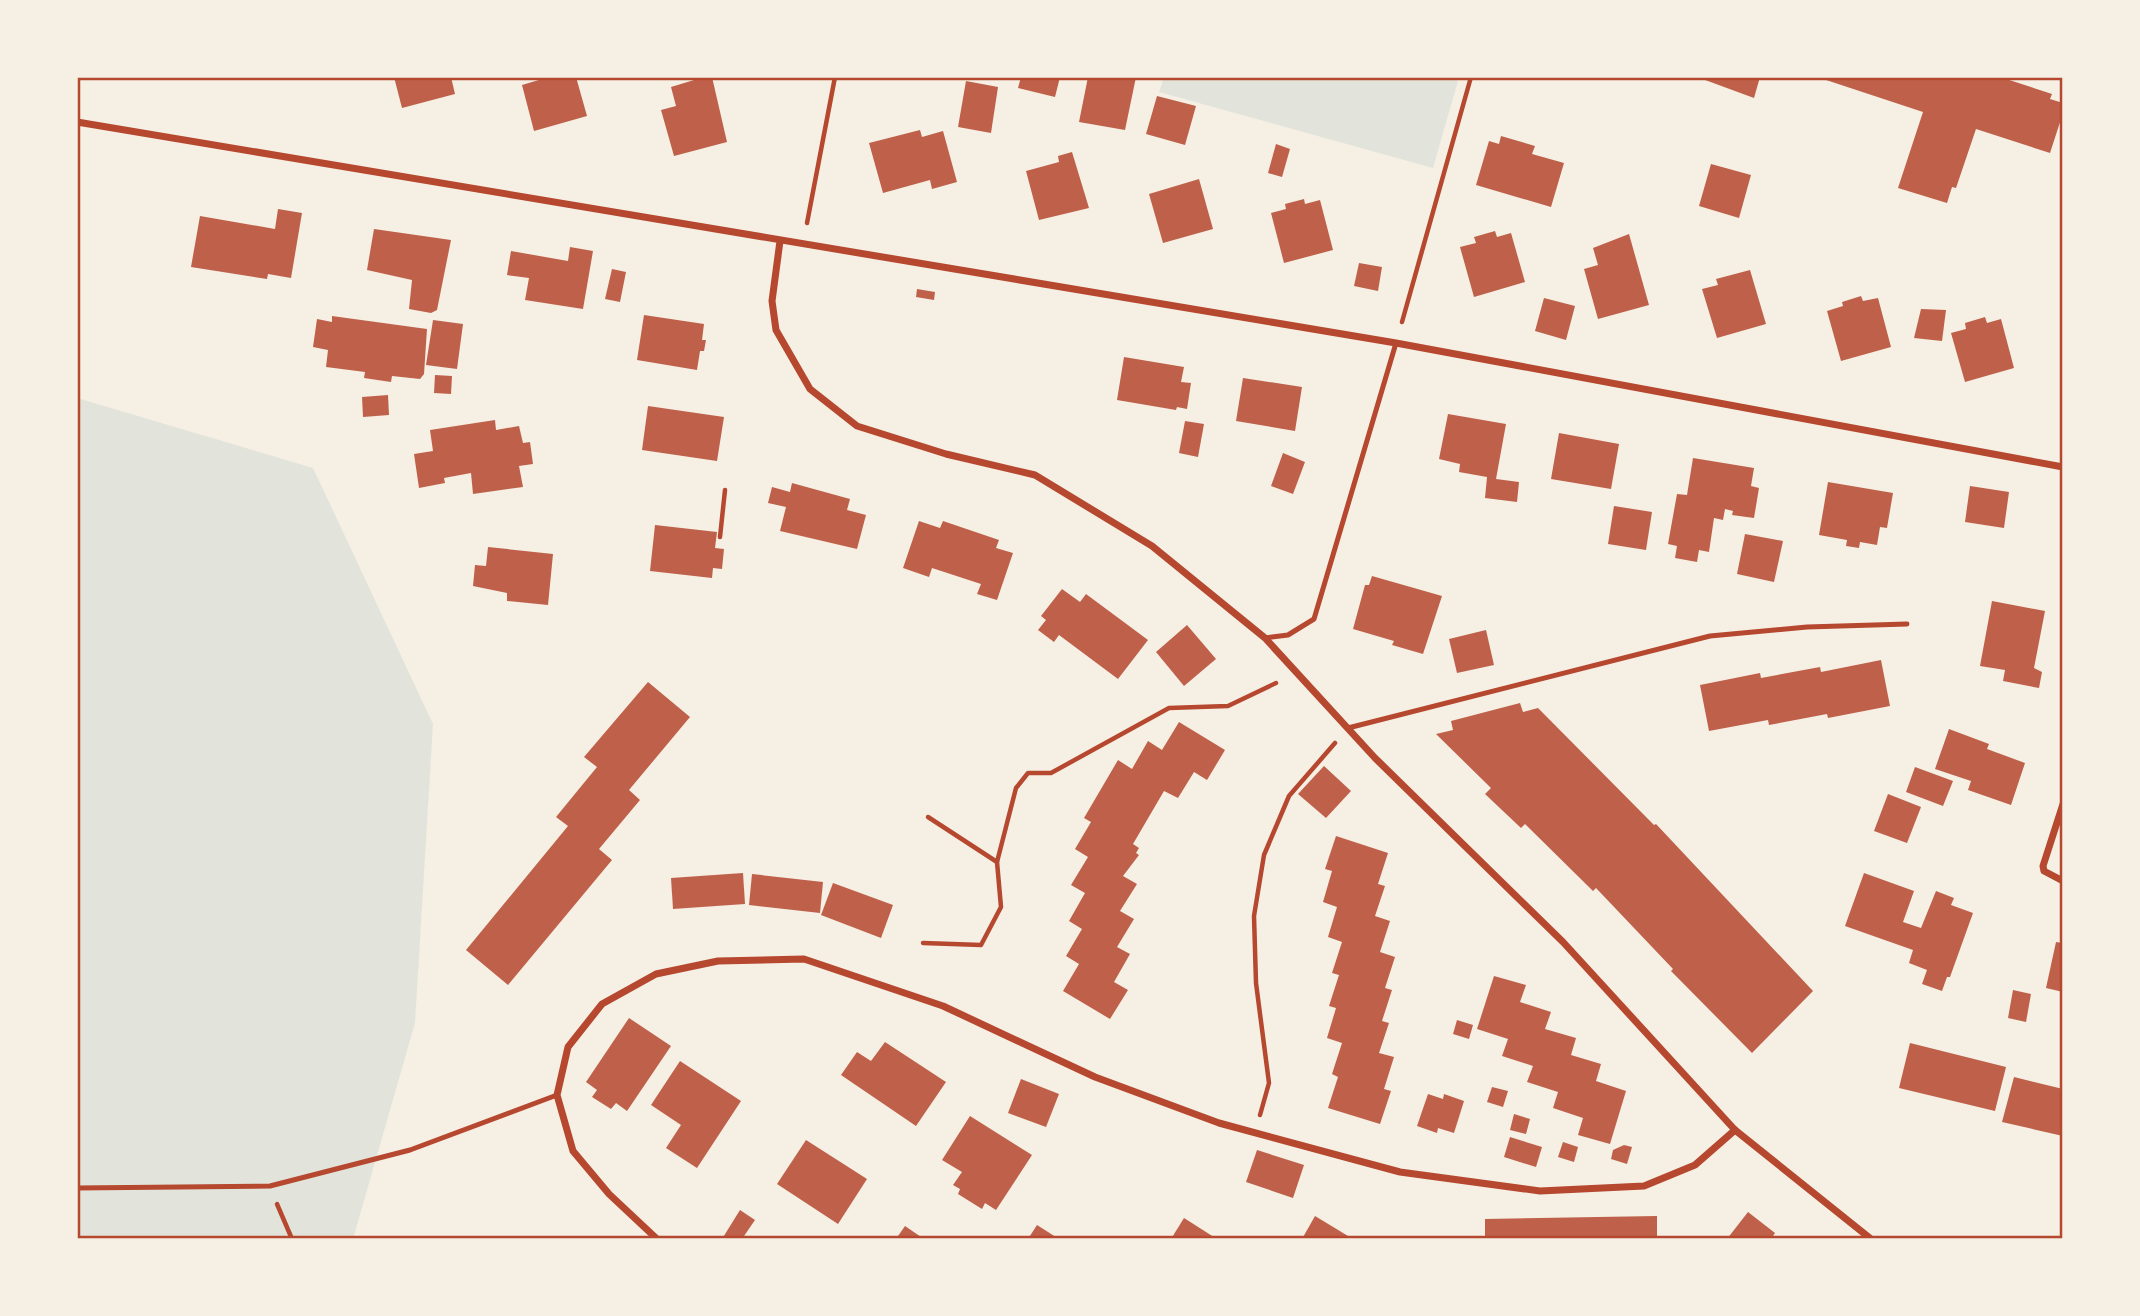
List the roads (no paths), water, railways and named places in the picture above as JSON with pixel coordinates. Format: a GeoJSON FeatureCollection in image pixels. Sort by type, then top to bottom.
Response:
{"type":"FeatureCollection","features":[{"type":"Feature","properties":{"kind":"street"},"geometry":{"type":"LineString","coordinates":[[77,122],[780,242],[1396,342],[2063,467]]}},
{"type":"Feature","properties":{"kind":"street"},"geometry":{"type":"LineString","coordinates":[[780,242],[772,301],[776,330],[810,389],[857,426],[946,454],[1035,475],[1152,546],[1265,638],[1348,728],[1563,942],[1735,1130],[1871,1239]]}},
{"type":"Feature","properties":{"kind":"street"},"geometry":{"type":"LineString","coordinates":[[2063,804],[2043,866],[2044,872],[2063,881]]}},
{"type":"Feature","properties":{"kind":"street"},"geometry":{"type":"LineString","coordinates":[[657,1239],[609,1194],[573,1151],[557,1095],[568,1047],[602,1004],[656,974],[718,961],[804,959],[943,1006],[1095,1077],[1219,1123],[1400,1172],[1540,1191],[1644,1186],[1695,1165],[1735,1130]]}},
{"type":"Feature","properties":{"kind":"lane"},"geometry":{"type":"LineString","coordinates":[[1265,638],[1288,635],[1314,619],[1396,342]]}},
{"type":"Feature","properties":{"kind":"lane"},"geometry":{"type":"LineString","coordinates":[[1348,728],[1710,636],[1807,627],[1907,624]]}},
{"type":"Feature","properties":{"kind":"lane"},"geometry":{"type":"LineString","coordinates":[[77,1188],[270,1186],[410,1150],[557,1095]]}}]}
